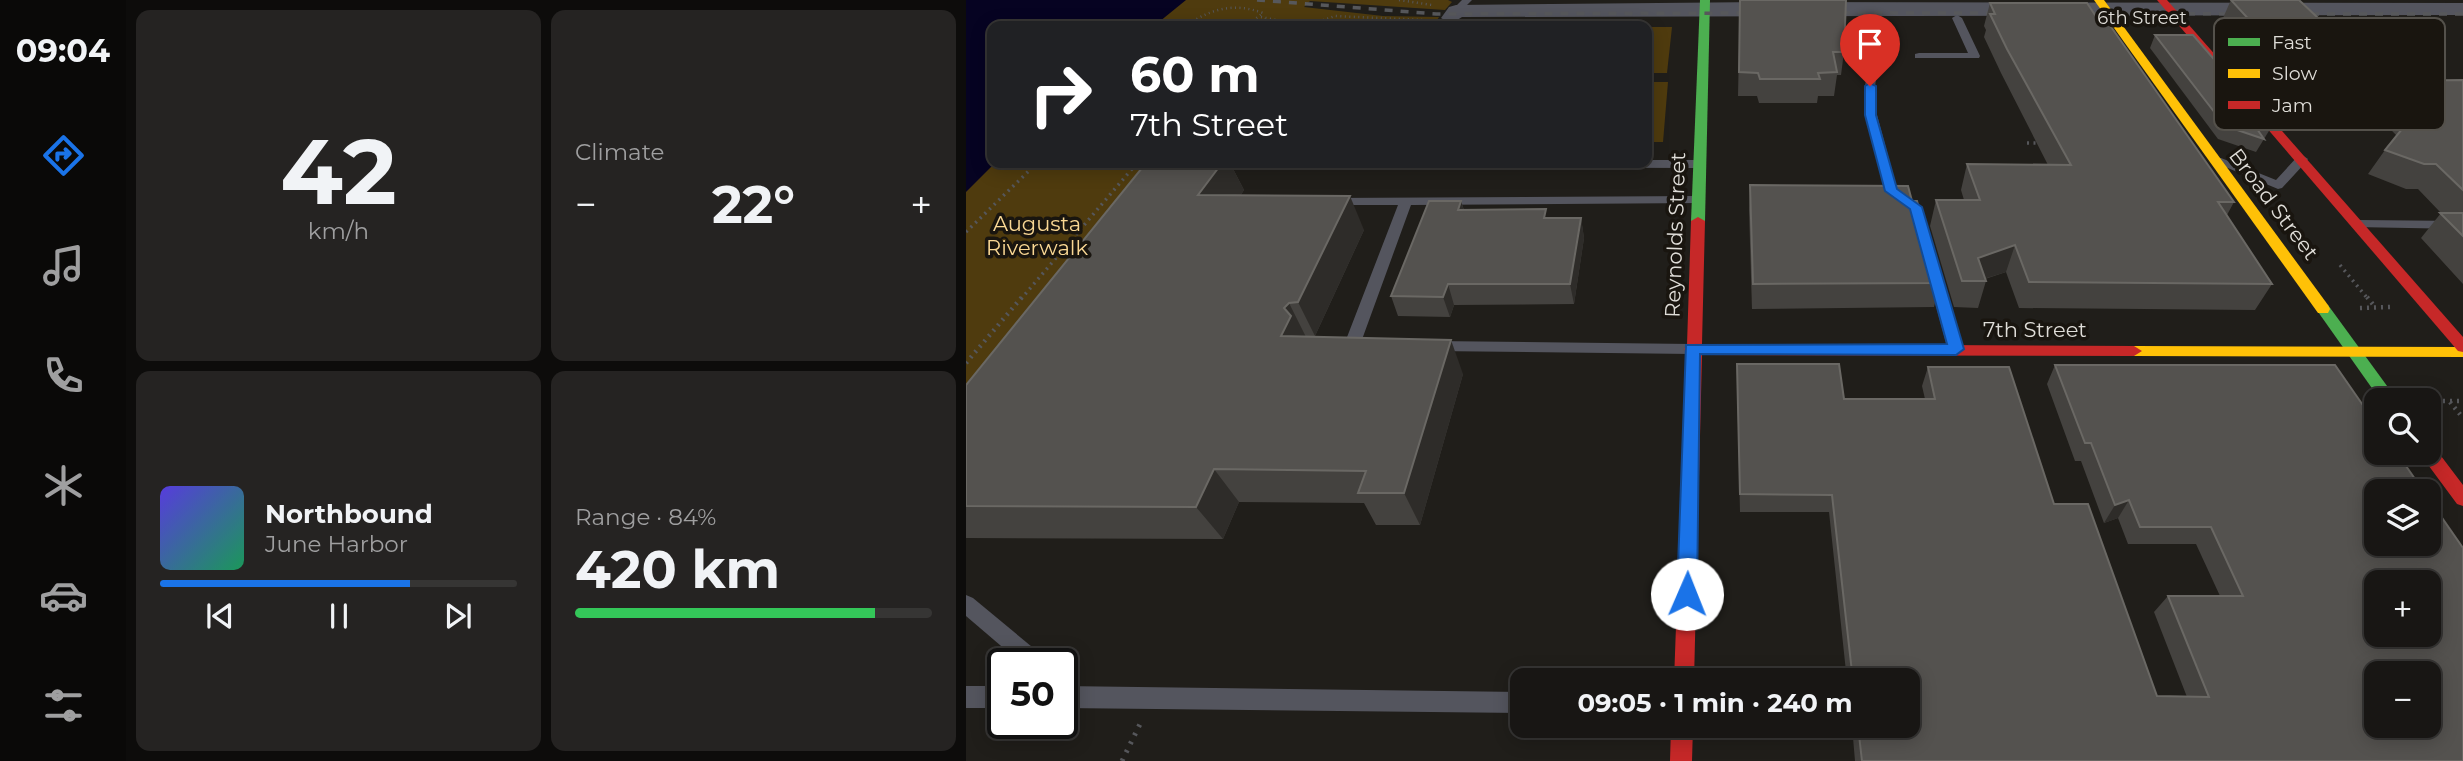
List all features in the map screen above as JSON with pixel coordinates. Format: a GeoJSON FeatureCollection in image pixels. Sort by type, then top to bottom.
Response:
{"type":"FeatureCollection","features":[{"type":"Feature","properties":{"kind":"main road","name":"Reynolds Street"},"geometry":{"type":"LineString","coordinates":[[1684,668],[1704,9]]}},
{"type":"Feature","properties":{"kind":"main road","name":"Broad Street"},"geometry":{"type":"LineString","coordinates":[[2105,9],[2381,388]]}},
{"type":"Feature","properties":{"kind":"main road"},"geometry":{"type":"LineString","coordinates":[[2170,9],[2214,59]]}},
{"type":"Feature","properties":{"kind":"main road"},"geometry":{"type":"LineString","coordinates":[[2276,130],[2463,349]]}},
{"type":"Feature","properties":{"kind":"main road","name":"7th Street"},"geometry":{"type":"LineString","coordinates":[[1692,349],[2356,352],[2463,349]]}},
{"type":"Feature","properties":{"kind":"main road"},"geometry":{"type":"LineString","coordinates":[[2438,465],[2463,499]]}},
{"type":"Feature","properties":{"kind":"main road"},"geometry":{"type":"LineString","coordinates":[[1681,761],[1682,738]]}},
{"type":"Feature","properties":{"kind":"street"},"geometry":{"type":"LineString","coordinates":[[2453,0],[2463,8]]}},
{"type":"Feature","properties":{"kind":"street","name":"6th Street"},"geometry":{"type":"LineString","coordinates":[[1454,14],[1899,4],[2105,9],[2463,8]]}},
{"type":"Feature","properties":{"kind":"street","name":"6th Street"},"geometry":{"type":"LineString","coordinates":[[1704,9],[1864,18],[1957,18],[2105,9]]}},
{"type":"Feature","properties":{"kind":"street","name":"6th Street"},"geometry":{"type":"LineString","coordinates":[[2170,9],[2410,18]]}},
{"type":"Feature","properties":{"kind":"street","name":"6th Street"},"geometry":{"type":"LineString","coordinates":[[2445,19],[2463,20]]}},
{"type":"Feature","properties":{"kind":"lane"},"geometry":{"type":"LineString","coordinates":[[1864,18],[1875,56],[1869,92],[1871,115],[1888,181],[1891,191],[1916,207]]}},
{"type":"Feature","properties":{"kind":"lane"},"geometry":{"type":"LineString","coordinates":[[1919,56],[1975,56],[1957,18]]}},
{"type":"Feature","properties":{"kind":"lane"},"geometry":{"type":"LineString","coordinates":[[2215,160],[2278,185],[2302,159]]}},
{"type":"Feature","properties":{"kind":"lane"},"geometry":{"type":"LineString","coordinates":[[1652,164],[1699,164]]}},
{"type":"Feature","properties":{"kind":"lane"},"geometry":{"type":"LineString","coordinates":[[1323,201],[1698,200]]}},
{"type":"Feature","properties":{"kind":"lane"},"geometry":{"type":"LineString","coordinates":[[1352,345],[1406,201]]}},
{"type":"Feature","properties":{"kind":"lane"},"geometry":{"type":"LineString","coordinates":[[2359,224],[2463,225]]}},
{"type":"Feature","properties":{"kind":"lane"},"geometry":{"type":"LineString","coordinates":[[1930,258],[1956,349]]}},
{"type":"Feature","properties":{"kind":"lane","name":"7th Street"},"geometry":{"type":"LineString","coordinates":[[1420,345],[1692,349]]}},
{"type":"Feature","properties":{"kind":"lane"},"geometry":{"type":"LineString","coordinates":[[966,604],[1018,648]]}},
{"type":"Feature","properties":{"kind":"lane"},"geometry":{"type":"LineString","coordinates":[[1078,694],[1510,703]]}},
{"type":"Feature","properties":{"kind":"lane"},"geometry":{"type":"LineString","coordinates":[[966,697],[987,697]]}},
{"type":"Feature","properties":{"kind":"path"},"geometry":{"type":"LineString","coordinates":[[1399,0],[1448,6],[1454,14]]}},
{"type":"Feature","properties":{"kind":"path"},"geometry":{"type":"LineString","coordinates":[[1192,21],[1215,6],[1233,4],[1252,7],[1263,13],[1253,21]]}},
{"type":"Feature","properties":{"kind":"path"},"geometry":{"type":"LineString","coordinates":[[1320,21],[1335,16],[1454,14]]}},
{"type":"Feature","properties":{"kind":"path"},"geometry":{"type":"LineString","coordinates":[[1260,17],[1282,21]]}},
{"type":"Feature","properties":{"kind":"path"},"geometry":{"type":"LineString","coordinates":[[1264,21],[1267,18]]}},
{"type":"Feature","properties":{"kind":"path"},"geometry":{"type":"LineString","coordinates":[[2028,142],[2041,143]]}},
{"type":"Feature","properties":{"kind":"path"},"geometry":{"type":"LineString","coordinates":[[966,232],[1032,168]]}},
{"type":"Feature","properties":{"kind":"path"},"geometry":{"type":"LineString","coordinates":[[966,363],[1132,168]]}},
{"type":"Feature","properties":{"kind":"path"},"geometry":{"type":"LineString","coordinates":[[2340,265],[2376,307]]}},
{"type":"Feature","properties":{"kind":"path"},"geometry":{"type":"LineString","coordinates":[[2352,308],[2400,307]]}},
{"type":"Feature","properties":{"kind":"path"},"geometry":{"type":"LineString","coordinates":[[966,351],[976,352]]}},
{"type":"Feature","properties":{"kind":"path"},"geometry":{"type":"LineString","coordinates":[[2441,401],[2463,401]]}},
{"type":"Feature","properties":{"kind":"path"},"geometry":{"type":"LineString","coordinates":[[2450,401],[2463,418]]}},
{"type":"Feature","properties":{"kind":"green space"},"geometry":{"type":"Polygon","coordinates":[[[1115,0],[1448,0],[1452,2],[1445,10],[1310,1],[1304,7],[1383,16],[1439,17],[1437,21],[1089,21],[1115,0]]]}},
{"type":"Feature","properties":{"kind":"green space"},"geometry":{"type":"Polygon","coordinates":[[[1652,27],[1672,27],[1667,73],[1652,73],[1652,27]]]}},
{"type":"Feature","properties":{"kind":"green space"},"geometry":{"type":"Polygon","coordinates":[[[1652,82],[1668,82],[1663,142],[1652,142],[1652,82]]]}},
{"type":"Feature","properties":{"kind":"green space","name":"Augusta Riverwalk"},"geometry":{"type":"Polygon","coordinates":[[[966,122],[987,155],[987,168],[1180,168],[966,440],[966,122]]]}},
{"type":"Feature","properties":{"kind":"water"},"geometry":{"type":"Polygon","coordinates":[[[966,0],[1186,0],[1160,21],[987,21],[987,168],[990,168],[966,192],[966,0]]]}},
{"type":"Feature","properties":{"kind":"building"},"geometry":{"type":"Polygon","coordinates":[[[1740,0],[1846,0],[1844,52],[1833,52],[1837,72],[1818,73],[1820,79],[1760,79],[1758,73],[1739,72],[1740,0]]]}},
{"type":"Feature","properties":{"kind":"building"},"geometry":{"type":"Polygon","coordinates":[[[2231,0],[2299,0],[2318,18],[2248,18],[2231,0]]]}},
{"type":"Feature","properties":{"kind":"building"},"geometry":{"type":"Polygon","coordinates":[[[1990,3],[2087,3],[2101,24],[2109,24],[2234,202],[2218,202],[2272,284],[2029,282],[2015,245],[1978,258],[1986,281],[1962,281],[1936,200],[1980,200],[1967,164],[2071,165],[2007,49],[1990,14],[1995,14],[1990,3]]]}},
{"type":"Feature","properties":{"kind":"building"},"geometry":{"type":"Polygon","coordinates":[[[2155,35],[2193,35],[2214,59],[2214,112],[2155,35]]]}},
{"type":"Feature","properties":{"kind":"building"},"geometry":{"type":"Polygon","coordinates":[[[2445,80],[2463,80],[2463,190],[2436,164],[2424,164],[2385,150],[2401,130],[2445,130],[2445,80]]]}},
{"type":"Feature","properties":{"kind":"building"},"geometry":{"type":"Polygon","coordinates":[[[2237,130],[2258,130],[2264,139],[2237,130]]]}},
{"type":"Feature","properties":{"kind":"building"},"geometry":{"type":"Polygon","coordinates":[[[1142,168],[1218,168],[1198,195],[1350,196],[1298,302],[1289,303],[1284,308],[1291,316],[1281,336],[1451,340],[1404,493],[1358,493],[1366,471],[1214,469],[1196,507],[966,506],[966,385],[1142,168]]]}},
{"type":"Feature","properties":{"kind":"building"},"geometry":{"type":"Polygon","coordinates":[[[1750,185],[1908,186],[1912,201],[1917,201],[1940,283],[1753,284],[1750,185]]]}},
{"type":"Feature","properties":{"kind":"building"},"geometry":{"type":"Polygon","coordinates":[[[1429,201],[1461,201],[1458,210],[1546,209],[1544,218],[1581,218],[1570,284],[1448,284],[1443,297],[1391,296],[1429,201]]]}},
{"type":"Feature","properties":{"kind":"building"},"geometry":{"type":"Polygon","coordinates":[[[2440,213],[2463,213],[2463,236],[2440,213]]]}},
{"type":"Feature","properties":{"kind":"building"},"geometry":{"type":"Polygon","coordinates":[[[1737,364],[1839,364],[1844,399],[1935,399],[1928,367],[2009,367],[2054,504],[2088,504],[2157,696],[2209,697],[2168,596],[2243,596],[2211,527],[2140,527],[2129,500],[2115,505],[2091,443],[2085,443],[2055,365],[2335,365],[2364,407],[2364,465],[2405,465],[2415,479],[2364,479],[2364,556],[2441,556],[2441,516],[2463,548],[2463,761],[1862,761],[1859,738],[1920,738],[1920,668],[1852,668],[1832,495],[1740,494],[1737,364]]]}},
{"type":"Feature","properties":{"kind":"railway"},"geometry":{"type":"LineString","coordinates":[[1257,0],[1436,14],[1760,13]]}},
{"type":"Feature","properties":{"kind":"railway"},"geometry":{"type":"LineString","coordinates":[[1826,13],[2008,13]]}},
{"type":"Feature","properties":{"kind":"railway"},"geometry":{"type":"LineString","coordinates":[[2075,13],[2246,14]]}},
{"type":"Feature","properties":{"kind":"railway"},"geometry":{"type":"LineString","coordinates":[[2295,14],[2463,14]]}},
{"type":"Feature","properties":{"kind":"traffic: fast"},"geometry":{"type":"LineString","coordinates":[[1698,221],[1705,0]]}},
{"type":"Feature","properties":{"kind":"traffic: fast"},"geometry":{"type":"LineString","coordinates":[[2323,309],[2381,388]]}},
{"type":"Feature","properties":{"kind":"traffic: slow"},"geometry":{"type":"LineString","coordinates":[[2099,0],[2323,309]]}},
{"type":"Feature","properties":{"kind":"traffic: slow"},"geometry":{"type":"LineString","coordinates":[[2134,351],[2463,352]]}},
{"type":"Feature","properties":{"kind":"traffic: jam"},"geometry":{"type":"LineString","coordinates":[[2162,0],[2214,60]]}},
{"type":"Feature","properties":{"kind":"traffic: jam"},"geometry":{"type":"LineString","coordinates":[[2275,130],[2463,347]]}},
{"type":"Feature","properties":{"kind":"traffic: jam"},"geometry":{"type":"LineString","coordinates":[[1684,668],[1698,221]]}},
{"type":"Feature","properties":{"kind":"traffic: jam"},"geometry":{"type":"LineString","coordinates":[[1692,349],[2134,351]]}},
{"type":"Feature","properties":{"kind":"traffic: jam"},"geometry":{"type":"LineString","coordinates":[[2438,465],[2463,499]]}},
{"type":"Feature","properties":{"kind":"traffic: jam"},"geometry":{"type":"LineString","coordinates":[[1681,761],[1682,738]]}},
{"type":"Feature","properties":{"kind":"route"},"geometry":{"type":"LineString","coordinates":[[1687,594],[1692,349],[1956,349],[1916,207],[1891,191],[1871,115],[1870,86]]}}]}
